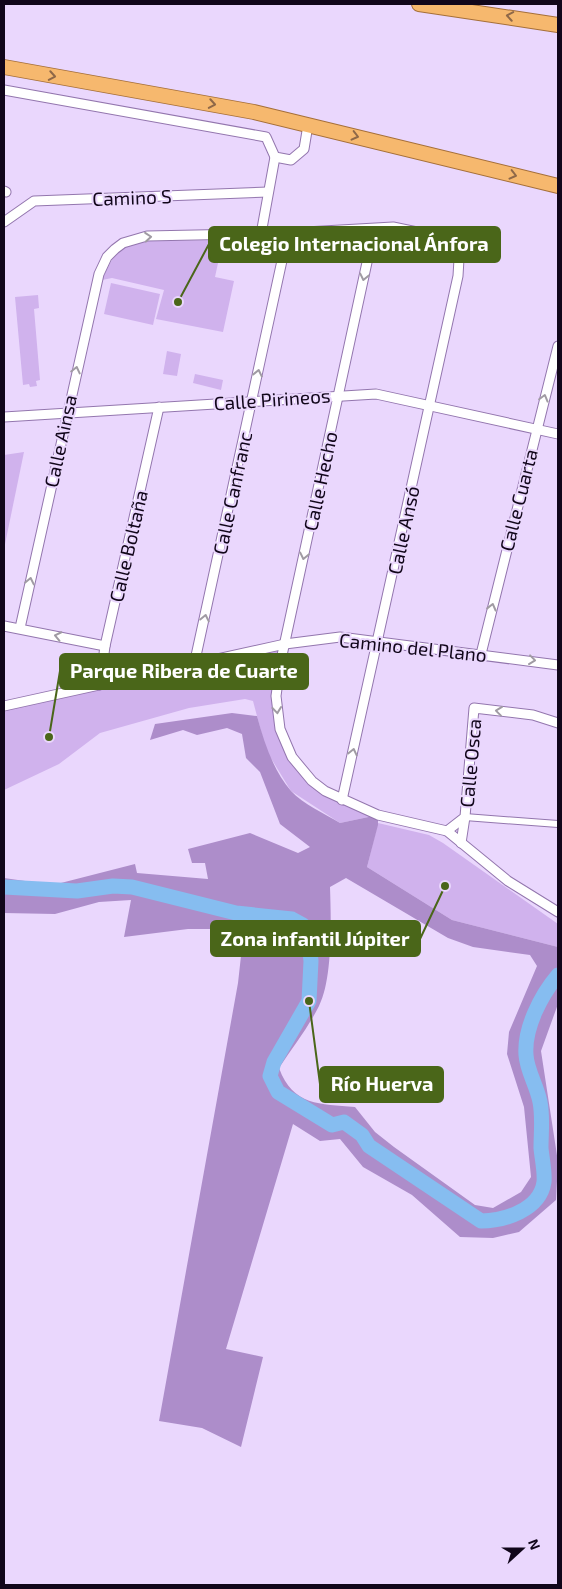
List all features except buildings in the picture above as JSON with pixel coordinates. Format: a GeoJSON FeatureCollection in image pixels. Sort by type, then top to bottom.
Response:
{"type":"FeatureCollection","features":[{"type":"Feature","properties":{"kind":"highway"},"geometry":{"type":"LineString","coordinates":[[419,4],[558,25]]}},
{"type":"Feature","properties":{"kind":"highway"},"geometry":{"type":"LineString","coordinates":[[4,67],[254,112],[558,186]]}},
{"type":"Feature","properties":{"kind":"street"},"geometry":{"type":"LineString","coordinates":[[4,90],[266,137],[275,156],[261,234],[374,230]]}},
{"type":"Feature","properties":{"kind":"street"},"geometry":{"type":"LineString","coordinates":[[275,156],[291,160],[304,149],[308,125]]}},
{"type":"Feature","properties":{"kind":"street","name":"Camino S"},"geometry":{"type":"LineString","coordinates":[[4,222],[34,201],[268,192]]}},
{"type":"Feature","properties":{"kind":"street","name":"Calle Ansó"},"geometry":{"type":"LineString","coordinates":[[342,800],[379,642],[458,276],[459,259],[452,244],[441,237],[393,227],[374,230]]}},
{"type":"Feature","properties":{"kind":"street","name":"Calle Hecho"},"geometry":{"type":"LineString","coordinates":[[374,230],[285,644],[276,696],[278,722],[284,742],[299,767],[325,791],[378,814],[447,831]]}},
{"type":"Feature","properties":{"kind":"street","name":"Calle Canfranc"},"geometry":{"type":"LineString","coordinates":[[194,665],[288,233]]}},
{"type":"Feature","properties":{"kind":"street","name":"Calle Ainsa"},"geometry":{"type":"LineString","coordinates":[[20,628],[66,414],[99,274],[107,257],[123,243],[147,236],[261,234]]}},
{"type":"Feature","properties":{"kind":"street","name":"Calle Cuarta"},"geometry":{"type":"LineString","coordinates":[[481,654],[558,346]]}},
{"type":"Feature","properties":{"kind":"street","name":"Calle Pirineos"},"geometry":{"type":"LineString","coordinates":[[4,417],[253,400],[376,394],[558,434]]}},
{"type":"Feature","properties":{"kind":"street","name":"Calle Boltaña"},"geometry":{"type":"LineString","coordinates":[[100,685],[105,646],[159,407]]}},
{"type":"Feature","properties":{"kind":"street"},"geometry":{"type":"LineString","coordinates":[[4,626],[105,646]]}},
{"type":"Feature","properties":{"kind":"street","name":"Camino del Plano"},"geometry":{"type":"LineString","coordinates":[[4,706],[285,644],[340,637],[481,654],[558,666]]}},
{"type":"Feature","properties":{"kind":"street","name":"Calle Osca"},"geometry":{"type":"LineString","coordinates":[[462,843],[474,708],[533,715],[558,723]]}},
{"type":"Feature","properties":{"kind":"street"},"geometry":{"type":"LineString","coordinates":[[465,817],[558,824]]}},
{"type":"Feature","properties":{"kind":"street","name":"Calle Osca"},"geometry":{"type":"LineString","coordinates":[[447,831],[465,817]]}},
{"type":"Feature","properties":{"kind":"street"},"geometry":{"type":"LineString","coordinates":[[447,831],[508,881],[558,912]]}},
{"type":"Feature","properties":{"kind":"shaded area"},"geometry":{"type":"Polygon","coordinates":[[[223,240],[215,277],[234,281],[223,332],[156,319],[164,290],[112,278],[102,280],[108,266],[116,255],[126,247],[140,241],[223,240]]]}},
{"type":"Feature","properties":{"kind":"shaded area"},"geometry":{"type":"Polygon","coordinates":[[[111,283],[160,294],[153,325],[104,314],[111,283]]]}},
{"type":"Feature","properties":{"kind":"shaded area"},"geometry":{"type":"Polygon","coordinates":[[[38,295],[39,308],[34,309],[40,380],[36,381],[37,386],[30,387],[29,384],[23,385],[15,297],[38,295]]]}},
{"type":"Feature","properties":{"kind":"shaded area"},"geometry":{"type":"Polygon","coordinates":[[[167,351],[181,354],[177,376],[163,374],[167,351]]]}},
{"type":"Feature","properties":{"kind":"shaded area"},"geometry":{"type":"Polygon","coordinates":[[[195,374],[223,380],[221,390],[193,383],[195,374]]]}},
{"type":"Feature","properties":{"kind":"shaded area"},"geometry":{"type":"Polygon","coordinates":[[[24,452],[4,549],[4,455],[24,452]]]}},
{"type":"Feature","properties":{"kind":"shaded area"},"geometry":{"type":"Polygon","coordinates":[[[285,644],[276,688],[284,742],[312,781],[378,815],[340,823],[291,791],[266,750],[253,701],[245,699],[189,708],[100,733],[59,764],[4,790],[4,707],[285,644]]]}},
{"type":"Feature","properties":{"kind":"shaded area"},"geometry":{"type":"Polygon","coordinates":[[[232,713],[257,716],[274,765],[296,796],[340,823],[378,815],[378,825],[367,867],[452,920],[558,947],[558,1004],[541,1051],[558,1162],[556,1200],[519,1232],[493,1238],[460,1237],[412,1195],[363,1167],[340,1139],[320,1141],[293,1124],[226,1349],[263,1357],[241,1447],[202,1428],[159,1421],[238,983],[244,929],[188,929],[124,937],[131,900],[99,902],[55,914],[4,913],[4,878],[53,885],[135,864],[137,873],[208,879],[205,863],[192,863],[188,849],[250,833],[298,853],[310,847],[280,824],[260,772],[246,758],[242,734],[227,728],[197,735],[183,730],[150,740],[155,724],[232,713]],[[346,878],[330,887],[330,948],[324,994],[310,1022],[279,1068],[292,1090],[300,1096],[309,1101],[319,1103],[355,1107],[375,1132],[394,1147],[475,1205],[493,1208],[521,1192],[531,1177],[524,1107],[507,1054],[509,1032],[537,966],[530,955],[473,947],[448,938],[346,878]]]}},
{"type":"Feature","properties":{"kind":"shaded area"},"geometry":{"type":"Polygon","coordinates":[[[378,823],[429,835],[443,843],[558,924],[558,947],[452,920],[367,867],[378,823]]]}},
{"type":"Feature","properties":{"kind":"waterway"},"geometry":{"type":"LineString","coordinates":[[4,887],[77,891],[113,886],[132,887],[236,913],[292,919],[303,925],[308,936],[311,961],[309,1001],[274,1062],[270,1076],[278,1092],[332,1125],[344,1122],[362,1135],[369,1146],[481,1221],[500,1219],[520,1212],[536,1200],[541,1192],[544,1182],[541,1148],[541,1108],[539,1096],[527,1061],[526,1045],[535,1012],[558,975]]}},
{"type":"Feature","properties":{"kind":"place","name":"Colegio Internacional Ánfora"},"geometry":{"type":"Point","coordinates":[178,302]}},
{"type":"Feature","properties":{"kind":"place","name":"Parque Ribera de Cuarte"},"geometry":{"type":"Point","coordinates":[49,737]}},
{"type":"Feature","properties":{"kind":"place","name":"Zona infantil Júpiter"},"geometry":{"type":"Point","coordinates":[445,886]}},
{"type":"Feature","properties":{"kind":"place","name":"Río Huerva"},"geometry":{"type":"Point","coordinates":[309,1001]}}]}
